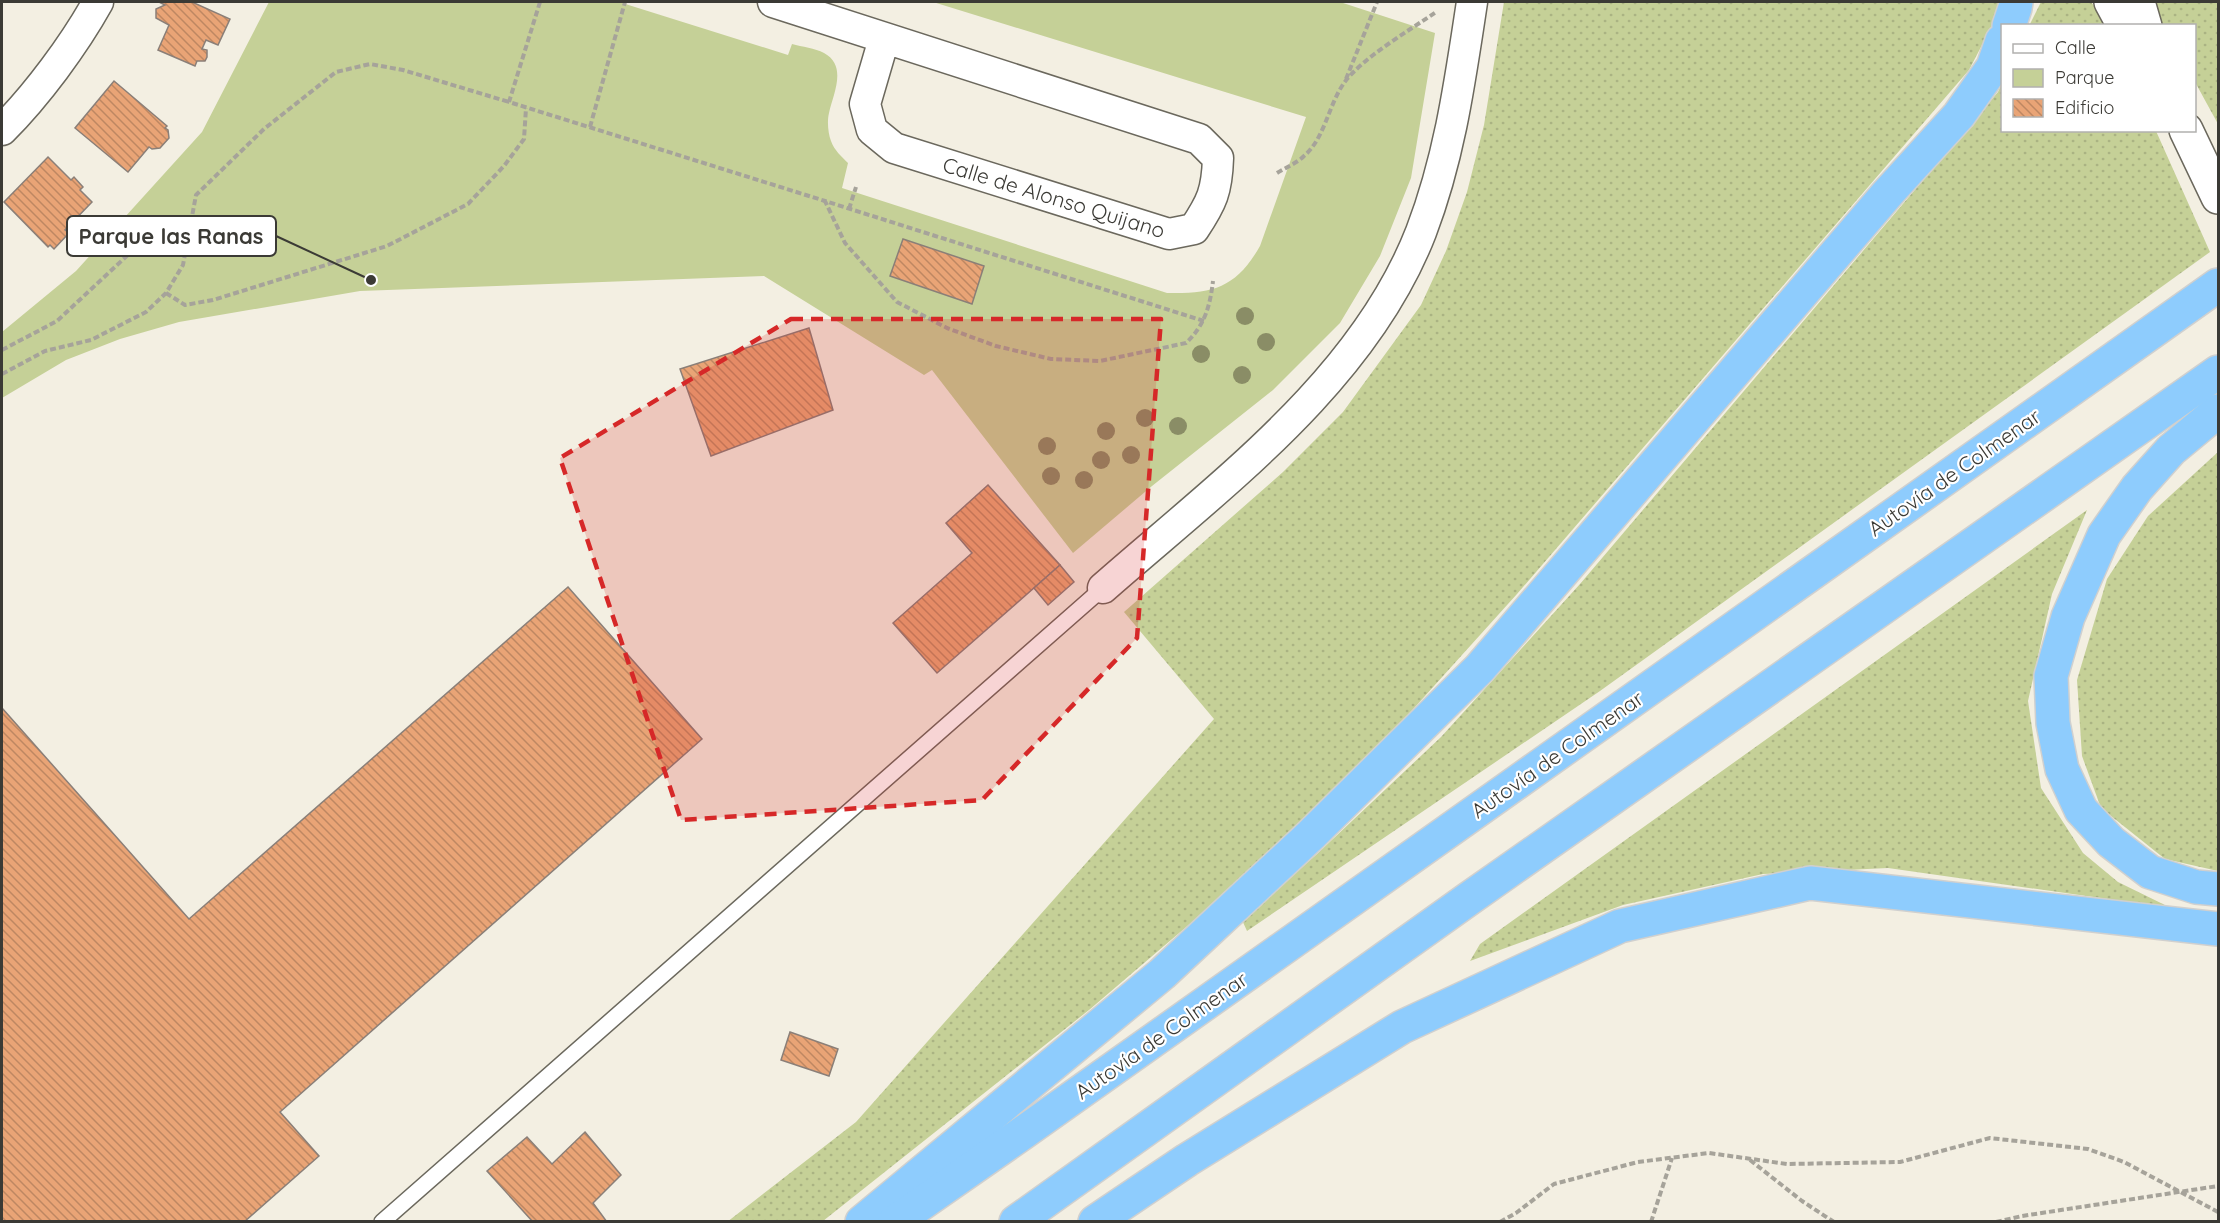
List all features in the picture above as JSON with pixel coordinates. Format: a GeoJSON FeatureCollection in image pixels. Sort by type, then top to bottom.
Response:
{"type":"FeatureCollection","features":[{"type":"Feature","properties":{"kind":"highway"},"geometry":{"type":"LineString","coordinates":[[2010,24],[2016,2]]}},
{"type":"Feature","properties":{"kind":"highway"},"geometry":{"type":"LineString","coordinates":[[862,1221],[1162,974],[1311,835],[1480,668],[1880,202],[1959,115],[1993,67],[2001,44]]}},
{"type":"Feature","properties":{"kind":"highway","name":"Autovía de Colmenar"},"geometry":{"type":"LineString","coordinates":[[895,1221],[1063,1105],[2218,285]]}},
{"type":"Feature","properties":{"kind":"highway"},"geometry":{"type":"LineString","coordinates":[[1016,1221],[1467,900],[2218,372]]}},
{"type":"Feature","properties":{"kind":"highway"},"geometry":{"type":"LineString","coordinates":[[2218,411],[2171,450],[2137,488],[2104,535],[2068,616],[2051,676],[2053,723],[2062,769],[2081,810],[2111,842],[2150,872],[2196,887],[2218,889]]}},
{"type":"Feature","properties":{"kind":"highway"},"geometry":{"type":"LineString","coordinates":[[1095,1221],[1187,1160],[1402,1027],[1620,926],[1810,883],[2218,929]]}},
{"type":"Feature","properties":{"kind":"street"},"geometry":{"type":"LineString","coordinates":[[2,130],[46,77],[98,2]]}},
{"type":"Feature","properties":{"kind":"street","name":"Calle de Alonso Quijano"},"geometry":{"type":"LineString","coordinates":[[773,2],[1199,139],[1218,158],[1217,182],[1210,206],[1194,229],[1169,234],[894,148],[872,130],[865,104],[884,39]]}},
{"type":"Feature","properties":{"kind":"street"},"geometry":{"type":"LineString","coordinates":[[1103,588],[1279,433],[1334,376],[1365,335],[1385,303],[1420,234],[1436,189],[1453,124],[1472,2]]}},
{"type":"Feature","properties":{"kind":"street"},"geometry":{"type":"LineString","coordinates":[[2110,2],[2123,24]]}},
{"type":"Feature","properties":{"kind":"street"},"geometry":{"type":"LineString","coordinates":[[2138,2],[2144,24]]}},
{"type":"Feature","properties":{"kind":"street"},"geometry":{"type":"LineString","coordinates":[[2187,132],[2218,197]]}},
{"type":"Feature","properties":{"kind":"lane"},"geometry":{"type":"LineString","coordinates":[[382,1221],[1103,588]]}},
{"type":"Feature","properties":{"kind":"path"},"geometry":{"type":"LineString","coordinates":[[509,102],[540,2]]}},
{"type":"Feature","properties":{"kind":"path"},"geometry":{"type":"LineString","coordinates":[[590,127],[625,2]]}},
{"type":"Feature","properties":{"kind":"path"},"geometry":{"type":"LineString","coordinates":[[1276,173],[1304,157],[1318,140],[1377,2]]}},
{"type":"Feature","properties":{"kind":"path"},"geometry":{"type":"LineString","coordinates":[[1345,81],[1378,52],[1440,10]]}},
{"type":"Feature","properties":{"kind":"path"},"geometry":{"type":"LineString","coordinates":[[2,374],[45,351],[92,340],[146,312],[166,292],[183,265],[196,195],[264,129],[336,72],[370,64],[392,68],[509,102],[1204,321]]}},
{"type":"Feature","properties":{"kind":"path"},"geometry":{"type":"LineString","coordinates":[[166,292],[185,305],[213,300],[387,246],[468,204],[504,166],[525,139],[526,108]]}},
{"type":"Feature","properties":{"kind":"path"},"geometry":{"type":"LineString","coordinates":[[849,209],[856,187]]}},
{"type":"Feature","properties":{"kind":"path"},"geometry":{"type":"LineString","coordinates":[[825,201],[845,243],[897,302],[946,328],[996,346],[1051,359],[1100,361],[1186,343],[1197,333],[1204,321],[1211,302],[1213,281]]}},
{"type":"Feature","properties":{"kind":"path"},"geometry":{"type":"LineString","coordinates":[[2,350],[57,321],[132,252],[166,230],[191,218]]}},
{"type":"Feature","properties":{"kind":"path"},"geometry":{"type":"LineString","coordinates":[[1500,1221],[1516,1213],[1554,1184],[1638,1162],[1709,1154],[1787,1164],[1900,1162],[1990,1138],[2088,1149],[2124,1162],[2218,1212]]}},
{"type":"Feature","properties":{"kind":"path"},"geometry":{"type":"LineString","coordinates":[[1651,1221],[1672,1158]]}},
{"type":"Feature","properties":{"kind":"path"},"geometry":{"type":"LineString","coordinates":[[1748,1159],[1834,1221]]}},
{"type":"Feature","properties":{"kind":"path"},"geometry":{"type":"LineString","coordinates":[[1996,1221],[2022,1215],[2218,1186]]}},
{"type":"Feature","properties":{"kind":"highlighted area"},"geometry":{"type":"Polygon","coordinates":[[[791,319],[1161,319],[1137,638],[982,800],[681,820],[560,458],[791,319]]]}},
{"type":"Feature","properties":{"kind":"green space"},"geometry":{"type":"Polygon","coordinates":[[[269,2],[619,2],[788,55],[792,44],[817,50],[831,59],[837,73],[836,89],[828,123],[832,144],[848,163],[842,188],[1167,293],[1198,292],[1222,286],[1232,280],[1251,260],[1260,246],[1306,117],[933,2],[1343,2],[1435,33],[1411,178],[1380,256],[1340,323],[1273,390],[1152,486],[1073,553],[932,370],[924,375],[764,276],[360,291],[179,322],[120,339],[66,360],[2,398],[2,332],[76,271],[202,132],[269,2]]]}},
{"type":"Feature","properties":{"kind":"green space"},"geometry":{"type":"Polygon","coordinates":[[[1504,2],[1999,2],[1993,24],[1969,70],[1517,594],[1388,737],[1260,864],[1089,1010],[823,1221],[727,1222],[856,1122],[1214,719],[1124,612],[1283,472],[1343,412],[1421,305],[1446,251],[1467,192],[1484,125],[1504,2]]]}},
{"type":"Feature","properties":{"kind":"green space"},"geometry":{"type":"Polygon","coordinates":[[[2041,2],[2091,2],[2108,24],[2030,24],[2041,2]]]}},
{"type":"Feature","properties":{"kind":"green space"},"geometry":{"type":"Polygon","coordinates":[[[2154,2],[2218,2],[2218,124],[2196,84],[2196,24],[2163,24],[2154,2]]]}},
{"type":"Feature","properties":{"kind":"green space"},"geometry":{"type":"Polygon","coordinates":[[[2001,85],[2001,132],[2156,132],[2210,252],[1600,691],[1247,931],[1242,920],[1317,854],[1441,737],[1580,584],[1998,92],[2001,85]]]}},
{"type":"Feature","properties":{"kind":"green space"},"geometry":{"type":"Polygon","coordinates":[[[2218,452],[2218,871],[2165,859],[2101,808],[2082,756],[2077,680],[2107,579],[2148,516],[2218,452]]]}},
{"type":"Feature","properties":{"kind":"green space"},"geometry":{"type":"Polygon","coordinates":[[[2087,510],[2052,594],[2028,701],[2041,788],[2083,853],[2118,882],[2171,908],[1888,868],[1763,874],[1623,905],[1470,961],[1480,944],[2087,510]]]}},
{"type":"Feature","properties":{"kind":"building"},"geometry":{"type":"Polygon","coordinates":[[[159,2],[192,2],[230,19],[218,45],[206,40],[202,49],[207,50],[205,61],[197,61],[195,66],[158,50],[169,25],[156,18],[156,9],[165,5],[159,2]]]}},
{"type":"Feature","properties":{"kind":"building"},"geometry":{"type":"Polygon","coordinates":[[[114,81],[167,126],[165,128],[168,130],[169,138],[160,148],[149,147],[128,172],[75,128],[114,81]]]}},
{"type":"Feature","properties":{"kind":"building"},"geometry":{"type":"Polygon","coordinates":[[[48,157],[71,180],[74,177],[83,187],[80,190],[92,202],[65,230],[69,233],[54,249],[50,245],[48,247],[4,202],[48,157]]]}},
{"type":"Feature","properties":{"kind":"building"},"geometry":{"type":"Polygon","coordinates":[[[903,239],[984,266],[972,304],[890,276],[903,239]]]}},
{"type":"Feature","properties":{"kind":"building"},"geometry":{"type":"Polygon","coordinates":[[[809,328],[833,410],[711,456],[680,369],[809,328]]]}},
{"type":"Feature","properties":{"kind":"building"},"geometry":{"type":"Polygon","coordinates":[[[988,485],[1060,565],[937,673],[893,623],[972,553],[946,523],[988,485]]]}},
{"type":"Feature","properties":{"kind":"building"},"geometry":{"type":"Polygon","coordinates":[[[1060,565],[1074,582],[1048,605],[1034,588],[1060,565]]]}},
{"type":"Feature","properties":{"kind":"building"},"geometry":{"type":"Polygon","coordinates":[[[568,587],[702,739],[280,1112],[319,1156],[244,1222],[2,1222],[2,708],[189,919],[568,587]]]}},
{"type":"Feature","properties":{"kind":"building"},"geometry":{"type":"Polygon","coordinates":[[[790,1032],[838,1049],[829,1076],[781,1060],[790,1032]]]}},
{"type":"Feature","properties":{"kind":"building"},"geometry":{"type":"Polygon","coordinates":[[[585,1132],[621,1175],[593,1203],[607,1222],[533,1222],[487,1171],[527,1137],[552,1164],[585,1132]]]}},
{"type":"Feature","properties":{"kind":"place","name":"Parque las Ranas"},"geometry":{"type":"Point","coordinates":[371,280]}}]}
